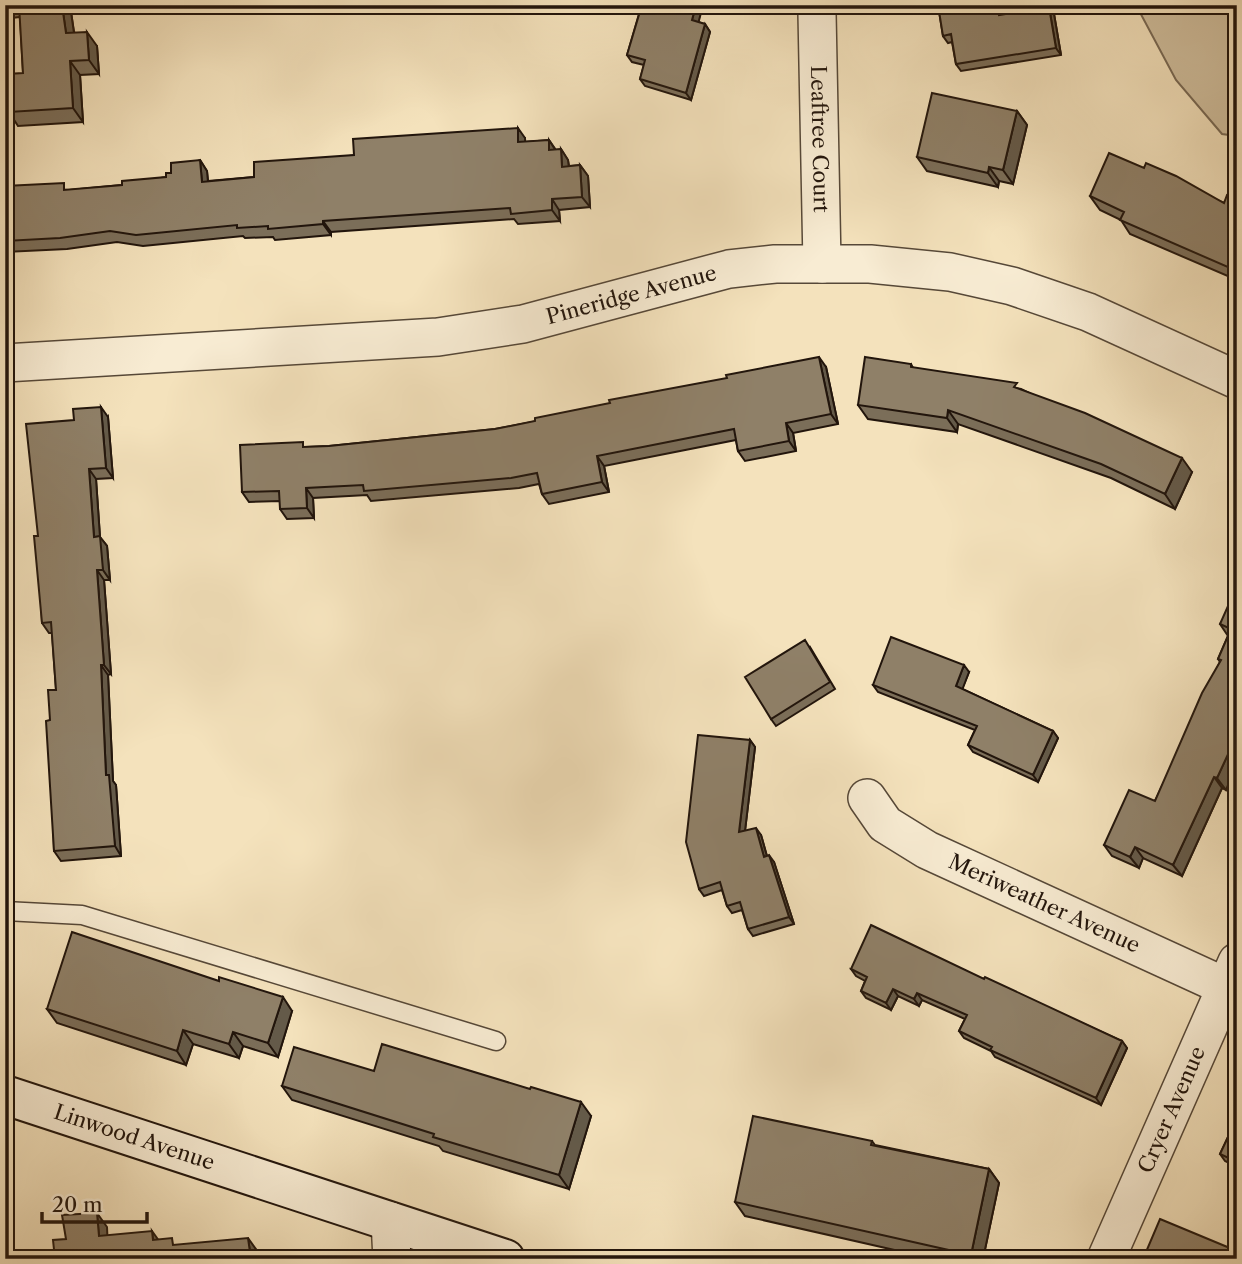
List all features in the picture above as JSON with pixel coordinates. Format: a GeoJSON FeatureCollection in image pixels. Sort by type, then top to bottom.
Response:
{"type":"FeatureCollection","features":[{"type":"Feature","properties":{"kind":"main road","name":"Linwood Avenue"},"geometry":{"type":"LineString","coordinates":[[5,1096],[505,1259]]}},
{"type":"Feature","properties":{"kind":"street","name":"Leaftree Court"},"geometry":{"type":"LineString","coordinates":[[817,13],[822,264]]}},
{"type":"Feature","properties":{"kind":"street","name":"Pineridge Avenue"},"geometry":{"type":"LineString","coordinates":[[5,363],[438,337],[523,324],[729,269],[775,264],[870,264],[950,272],[1012,286],[1088,312],[1237,380]]}},
{"type":"Feature","properties":{"kind":"street","name":"Meriweather Avenue"},"geometry":{"type":"LineString","coordinates":[[867,798],[885,824],[928,849],[1233,980]]}},
{"type":"Feature","properties":{"kind":"street","name":"Cryer Avenue"},"geometry":{"type":"LineString","coordinates":[[1106,1259],[1233,980]]}},
{"type":"Feature","properties":{"kind":"street"},"geometry":{"type":"LineString","coordinates":[[390,1221],[392,1259]]}},
{"type":"Feature","properties":{"kind":"lane"},"geometry":{"type":"LineString","coordinates":[[5,911],[82,915],[496,1041]]}},
{"type":"Feature","properties":{"kind":"shaded area"},"geometry":{"type":"Polygon","coordinates":[[[1136,5],[1237,5],[1237,136],[1222,134],[1176,80],[1136,5]]]}},
{"type":"Feature","properties":{"kind":"building"},"geometry":{"type":"Polygon","coordinates":[[[19,5],[62,5],[66,33],[87,32],[89,60],[70,61],[73,108],[9,112],[7,74],[23,73],[19,5]]]}},
{"type":"Feature","properties":{"kind":"building"},"geometry":{"type":"Polygon","coordinates":[[[631,5],[696,5],[692,20],[705,24],[686,93],[640,79],[645,60],[627,55],[641,8],[631,5]]]}},
{"type":"Feature","properties":{"kind":"building"},"geometry":{"type":"Polygon","coordinates":[[[938,5],[997,5],[999,15],[1049,7],[1056,48],[956,64],[951,34],[943,36],[938,5]]]}},
{"type":"Feature","properties":{"kind":"building"},"geometry":{"type":"Polygon","coordinates":[[[932,93],[1017,111],[1003,170],[989,167],[988,173],[917,157],[932,93]]]}},
{"type":"Feature","properties":{"kind":"building"},"geometry":{"type":"Polygon","coordinates":[[[518,128],[518,142],[549,140],[549,150],[561,149],[562,167],[580,165],[582,197],[552,199],[552,210],[511,214],[510,208],[323,221],[323,224],[268,229],[268,226],[237,228],[237,225],[136,235],[110,231],[60,238],[5,241],[5,186],[64,183],[64,190],[122,185],[122,181],[166,177],[166,173],[171,173],[171,163],[200,160],[202,182],[254,177],[254,162],[354,155],[353,139],[518,128]]]}},
{"type":"Feature","properties":{"kind":"building"},"geometry":{"type":"Polygon","coordinates":[[[1109,153],[1144,168],[1146,163],[1176,176],[1224,203],[1227,195],[1237,199],[1237,271],[1120,220],[1124,212],[1090,196],[1109,153]]]}},
{"type":"Feature","properties":{"kind":"building"},"geometry":{"type":"Polygon","coordinates":[[[819,357],[831,414],[786,423],[789,441],[738,451],[734,429],[597,456],[602,482],[542,494],[537,473],[511,478],[364,491],[363,485],[306,488],[307,508],[280,509],[279,491],[242,492],[240,445],[303,442],[303,447],[329,446],[495,429],[610,403],[609,400],[727,378],[726,375],[819,357]]]}},
{"type":"Feature","properties":{"kind":"building"},"geometry":{"type":"Polygon","coordinates":[[[865,357],[911,364],[911,367],[1017,383],[1014,387],[1085,413],[1182,458],[1165,494],[1101,464],[948,410],[947,418],[858,405],[865,357]]]}},
{"type":"Feature","properties":{"kind":"building"},"geometry":{"type":"Polygon","coordinates":[[[101,407],[106,468],[89,469],[94,537],[100,536],[103,570],[97,570],[104,665],[101,665],[106,775],[109,775],[115,846],[54,851],[46,721],[50,720],[48,690],[56,690],[51,622],[42,623],[34,536],[38,536],[26,424],[74,420],[73,409],[101,407]]]}},
{"type":"Feature","properties":{"kind":"building"},"geometry":{"type":"Polygon","coordinates":[[[1232,597],[1237,599],[1237,737],[1217,778],[1214,777],[1173,865],[1135,847],[1130,857],[1104,845],[1129,790],[1155,801],[1202,693],[1221,660],[1218,659],[1231,629],[1220,624],[1232,597]]]}},
{"type":"Feature","properties":{"kind":"building"},"geometry":{"type":"Polygon","coordinates":[[[891,637],[964,665],[956,686],[1053,731],[1033,775],[968,745],[977,726],[873,685],[891,637]]]}},
{"type":"Feature","properties":{"kind":"building"},"geometry":{"type":"Polygon","coordinates":[[[805,640],[830,682],[771,719],[745,677],[805,640]]]}},
{"type":"Feature","properties":{"kind":"building"},"geometry":{"type":"Polygon","coordinates":[[[698,735],[750,740],[739,832],[756,828],[764,857],[769,855],[789,917],[748,929],[740,902],[727,906],[720,882],[699,889],[686,842],[698,735]]]}},
{"type":"Feature","properties":{"kind":"building"},"geometry":{"type":"Polygon","coordinates":[[[871,925],[1122,1041],[1096,1098],[990,1050],[992,1047],[959,1031],[967,1015],[917,993],[914,999],[893,989],[886,1003],[861,991],[867,977],[851,969],[871,925]]]}},
{"type":"Feature","properties":{"kind":"building"},"geometry":{"type":"Polygon","coordinates":[[[72,932],[219,981],[219,977],[283,997],[268,1043],[233,1032],[229,1044],[183,1030],[177,1051],[47,1009],[72,932]]]}},
{"type":"Feature","properties":{"kind":"building"},"geometry":{"type":"Polygon","coordinates":[[[382,1044],[581,1102],[559,1175],[433,1137],[434,1134],[282,1086],[294,1047],[374,1071],[382,1044]]]}},
{"type":"Feature","properties":{"kind":"building"},"geometry":{"type":"Polygon","coordinates":[[[753,1116],[872,1141],[871,1145],[989,1169],[971,1255],[735,1202],[753,1116]]]}},
{"type":"Feature","properties":{"kind":"building"},"geometry":{"type":"Polygon","coordinates":[[[1237,1118],[1237,1162],[1220,1154],[1237,1118]]]}},
{"type":"Feature","properties":{"kind":"building"},"geometry":{"type":"Polygon","coordinates":[[[97,1213],[99,1236],[152,1231],[153,1240],[172,1238],[173,1245],[248,1238],[251,1259],[55,1259],[53,1240],[66,1239],[62,1215],[97,1213]]]}},
{"type":"Feature","properties":{"kind":"building"},"geometry":{"type":"Polygon","coordinates":[[[1160,1219],[1237,1251],[1237,1259],[1143,1259],[1160,1219]]]}}]}
